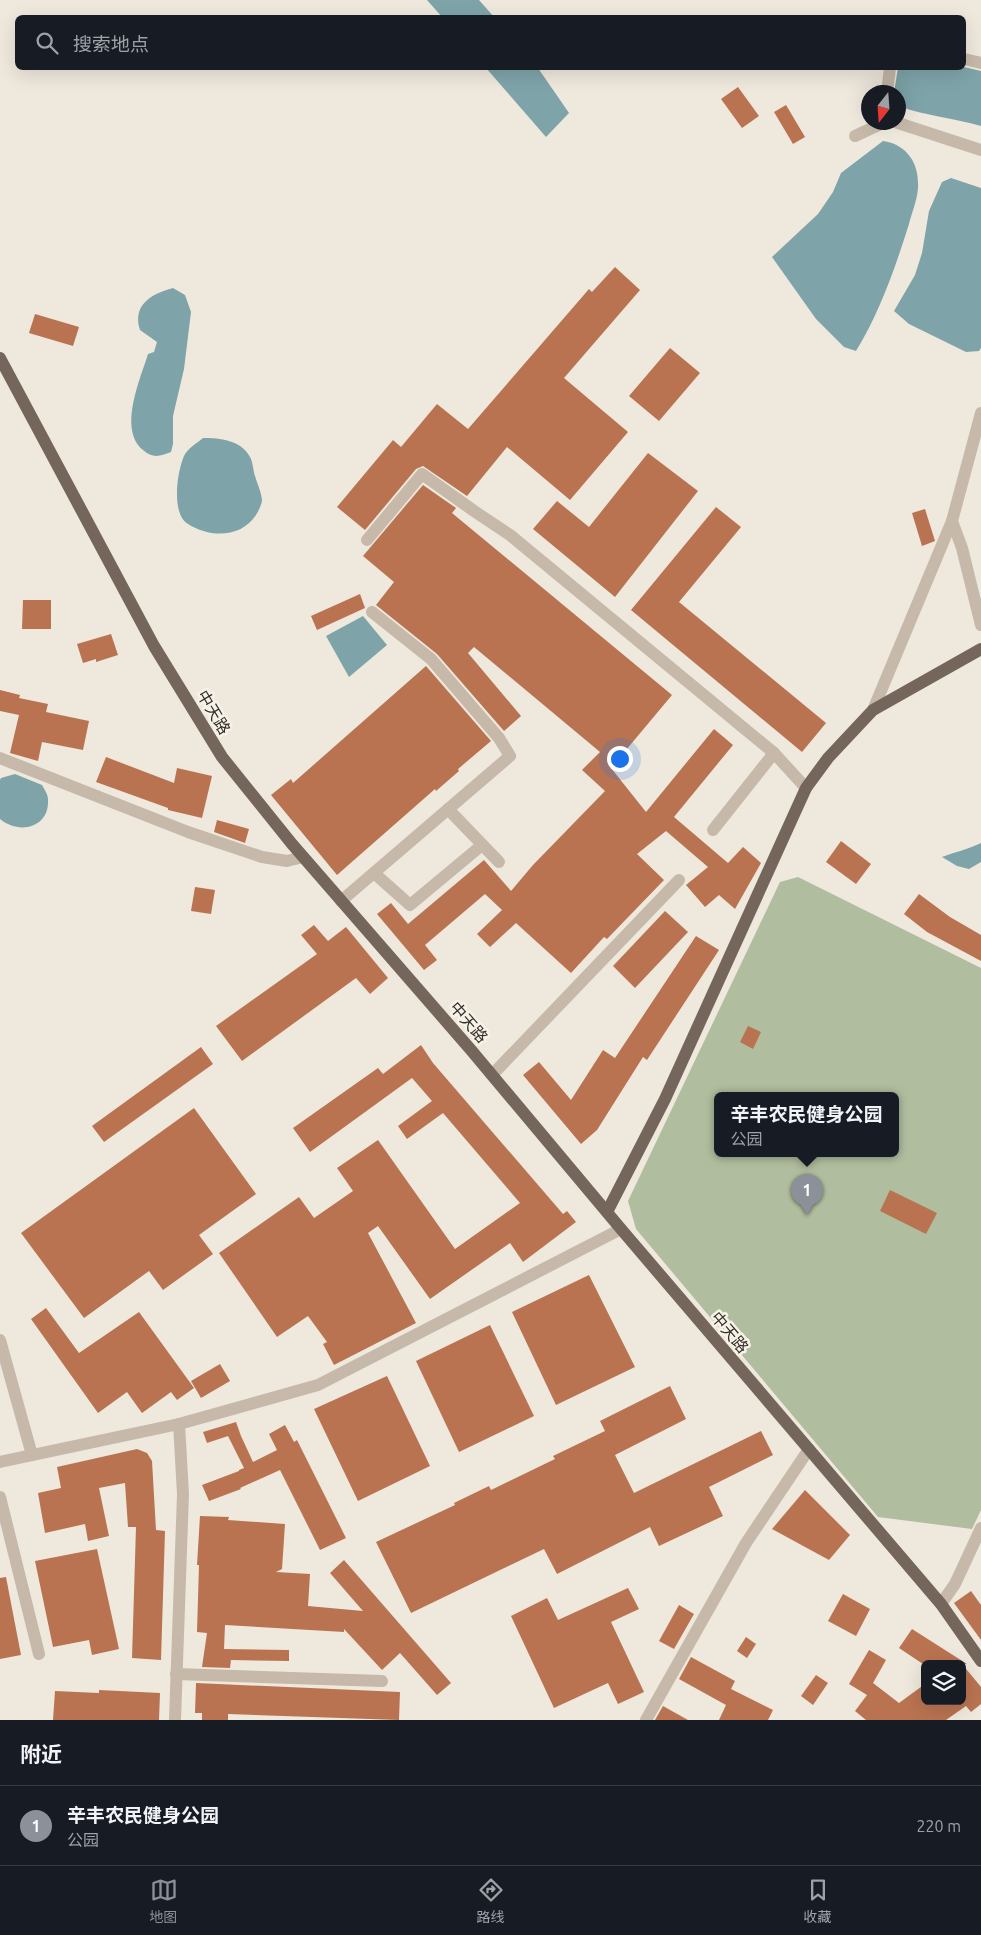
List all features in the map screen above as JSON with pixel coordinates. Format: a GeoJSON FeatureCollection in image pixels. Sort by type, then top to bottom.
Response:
{"type":"FeatureCollection","features":[{"type":"Feature","properties":{"kind":"main road","name":"中天路"},"geometry":{"type":"LineString","coordinates":[[0,358],[154,646],[222,757],[303,857],[492,1075],[941,1604],[981,1661]]}},
{"type":"Feature","properties":{"kind":"main road"},"geometry":{"type":"LineString","coordinates":[[607,1212],[665,1098],[806,788],[828,758],[873,710],[978,650]]}},
{"type":"Feature","properties":{"kind":"street"},"geometry":{"type":"LineString","coordinates":[[966,59],[981,63]]}},
{"type":"Feature","properties":{"kind":"street"},"geometry":{"type":"LineString","coordinates":[[888,85],[890,70]]}},
{"type":"Feature","properties":{"kind":"street"},"geometry":{"type":"LineString","coordinates":[[906,126],[981,150]]}},
{"type":"Feature","properties":{"kind":"street"},"geometry":{"type":"LineString","coordinates":[[855,136],[868,130]]}},
{"type":"Feature","properties":{"kind":"street"},"geometry":{"type":"LineString","coordinates":[[873,710],[952,522],[981,413]]}},
{"type":"Feature","properties":{"kind":"street"},"geometry":{"type":"LineString","coordinates":[[367,540],[422,474],[510,535],[774,753],[806,788]]}},
{"type":"Feature","properties":{"kind":"street"},"geometry":{"type":"LineString","coordinates":[[952,522],[962,548],[981,625]]}},
{"type":"Feature","properties":{"kind":"street"},"geometry":{"type":"LineString","coordinates":[[341,901],[510,756],[499,738],[431,660],[372,612]]}},
{"type":"Feature","properties":{"kind":"street"},"geometry":{"type":"LineString","coordinates":[[713,830],[774,753]]}},
{"type":"Feature","properties":{"kind":"street"},"geometry":{"type":"LineString","coordinates":[[0,758],[188,832],[262,857],[287,861],[303,857]]}},
{"type":"Feature","properties":{"kind":"street"},"geometry":{"type":"LineString","coordinates":[[448,809],[499,862]]}},
{"type":"Feature","properties":{"kind":"street"},"geometry":{"type":"LineString","coordinates":[[374,872],[410,905],[482,845]]}},
{"type":"Feature","properties":{"kind":"street"},"geometry":{"type":"LineString","coordinates":[[492,1075],[679,880]]}},
{"type":"Feature","properties":{"kind":"street"},"geometry":{"type":"LineString","coordinates":[[0,1462],[179,1424],[318,1384],[621,1229]]}},
{"type":"Feature","properties":{"kind":"street"},"geometry":{"type":"LineString","coordinates":[[0,1340],[32,1455]]}},
{"type":"Feature","properties":{"kind":"street"},"geometry":{"type":"LineString","coordinates":[[175,1720],[183,1494],[179,1424]]}},
{"type":"Feature","properties":{"kind":"street"},"geometry":{"type":"LineString","coordinates":[[646,1720],[746,1543],[809,1449]]}},
{"type":"Feature","properties":{"kind":"street"},"geometry":{"type":"LineString","coordinates":[[0,1497],[39,1654]]}},
{"type":"Feature","properties":{"kind":"street"},"geometry":{"type":"LineString","coordinates":[[941,1604],[955,1584],[981,1528]]}},
{"type":"Feature","properties":{"kind":"street"},"geometry":{"type":"LineString","coordinates":[[176,1674],[382,1681]]}},
{"type":"Feature","properties":{"kind":"green space"},"geometry":{"type":"Polygon","coordinates":[[[798,877],[981,968],[981,1510],[972,1529],[878,1517],[636,1229],[628,1201],[780,882],[798,877]]]}},
{"type":"Feature","properties":{"kind":"water"},"geometry":{"type":"Polygon","coordinates":[[[427,0],[479,0],[492,15],[440,15],[427,0]]]}},
{"type":"Feature","properties":{"kind":"water"},"geometry":{"type":"Polygon","coordinates":[[[966,67],[981,71],[981,126],[906,108],[906,85],[895,85],[898,70],[966,70],[966,67]]]}},
{"type":"Feature","properties":{"kind":"water"},"geometry":{"type":"Polygon","coordinates":[[[488,70],[539,70],[569,113],[546,137],[488,70]]]}},
{"type":"Feature","properties":{"kind":"water"},"geometry":{"type":"Polygon","coordinates":[[[883,141],[898,146],[909,155],[916,168],[918,188],[904,240],[886,289],[865,336],[856,351],[844,347],[816,319],[772,257],[818,214],[833,192],[841,173],[883,141]]]}},
{"type":"Feature","properties":{"kind":"water"},"geometry":{"type":"Polygon","coordinates":[[[951,178],[981,188],[981,348],[979,351],[966,352],[909,324],[894,311],[915,275],[922,253],[929,211],[942,182],[951,178]]]}},
{"type":"Feature","properties":{"kind":"water"},"geometry":{"type":"Polygon","coordinates":[[[173,288],[185,295],[191,312],[184,369],[173,416],[173,444],[171,452],[156,456],[143,450],[136,441],[132,430],[131,417],[136,390],[148,354],[154,352],[157,342],[140,330],[138,321],[141,307],[145,302],[157,294],[173,288]]]}},
{"type":"Feature","properties":{"kind":"water"},"geometry":{"type":"Polygon","coordinates":[[[203,438],[230,441],[246,451],[252,461],[262,503],[250,523],[234,532],[215,533],[197,529],[183,519],[179,511],[177,492],[181,463],[187,451],[203,438]]]}},
{"type":"Feature","properties":{"kind":"water"},"geometry":{"type":"Polygon","coordinates":[[[363,616],[387,645],[349,677],[326,636],[363,616]]]}},
{"type":"Feature","properties":{"kind":"water"},"geometry":{"type":"Polygon","coordinates":[[[15,774],[42,785],[47,795],[47,809],[44,817],[32,826],[16,827],[0,819],[0,780],[15,774]]]}},
{"type":"Feature","properties":{"kind":"water"},"geometry":{"type":"Polygon","coordinates":[[[981,843],[981,862],[969,869],[957,866],[942,857],[972,847],[981,843]]]}},
{"type":"Feature","properties":{"kind":"building"},"geometry":{"type":"Polygon","coordinates":[[[738,87],[759,116],[742,128],[721,99],[738,87]]]}},
{"type":"Feature","properties":{"kind":"building"},"geometry":{"type":"Polygon","coordinates":[[[786,105],[805,137],[793,144],[774,112],[786,105]]]}},
{"type":"Feature","properties":{"kind":"building"},"geometry":{"type":"Polygon","coordinates":[[[615,267],[640,290],[564,378],[628,432],[570,500],[507,447],[467,496],[423,466],[416,469],[365,530],[337,507],[393,440],[401,447],[437,404],[468,429],[589,289],[592,292],[615,267]]]}},
{"type":"Feature","properties":{"kind":"building"},"geometry":{"type":"Polygon","coordinates":[[[35,314],[79,327],[73,346],[29,333],[35,314]]]}},
{"type":"Feature","properties":{"kind":"building"},"geometry":{"type":"Polygon","coordinates":[[[670,348],[700,373],[659,421],[629,396],[670,348]]]}},
{"type":"Feature","properties":{"kind":"building"},"geometry":{"type":"Polygon","coordinates":[[[648,453],[698,491],[615,597],[533,529],[557,501],[589,527],[648,453]]]}},
{"type":"Feature","properties":{"kind":"building"},"geometry":{"type":"Polygon","coordinates":[[[423,485],[456,508],[452,513],[672,695],[611,768],[646,812],[714,729],[733,745],[674,817],[728,863],[743,847],[761,863],[735,909],[719,895],[705,907],[686,885],[708,867],[666,831],[637,854],[664,880],[607,939],[604,937],[571,973],[516,923],[490,947],[477,934],[502,910],[485,894],[425,945],[437,960],[424,970],[377,914],[391,903],[408,924],[484,860],[511,891],[533,865],[605,791],[582,770],[600,752],[474,647],[468,653],[521,716],[504,731],[437,654],[376,605],[394,582],[363,556],[423,485]]]}},
{"type":"Feature","properties":{"kind":"building"},"geometry":{"type":"Polygon","coordinates":[[[716,507],[741,527],[679,602],[826,723],[802,752],[631,610],[716,507]]]}},
{"type":"Feature","properties":{"kind":"building"},"geometry":{"type":"Polygon","coordinates":[[[925,509],[935,541],[922,546],[912,513],[925,509]]]}},
{"type":"Feature","properties":{"kind":"building"},"geometry":{"type":"Polygon","coordinates":[[[360,594],[365,608],[317,630],[311,616],[360,594]]]}},
{"type":"Feature","properties":{"kind":"building"},"geometry":{"type":"Polygon","coordinates":[[[23,600],[51,600],[51,629],[22,629],[23,600]]]}},
{"type":"Feature","properties":{"kind":"building"},"geometry":{"type":"Polygon","coordinates":[[[111,634],[118,655],[96,662],[96,659],[83,663],[77,644],[111,634]]]}},
{"type":"Feature","properties":{"kind":"building"},"geometry":{"type":"Polygon","coordinates":[[[426,666],[491,741],[458,769],[459,771],[436,791],[435,789],[337,875],[271,795],[291,779],[293,783],[426,666]]]}},
{"type":"Feature","properties":{"kind":"building"},"geometry":{"type":"Polygon","coordinates":[[[0,690],[20,695],[19,698],[48,704],[46,712],[89,721],[83,750],[42,742],[38,761],[10,753],[19,715],[0,711],[0,690]]]}},
{"type":"Feature","properties":{"kind":"building"},"geometry":{"type":"Polygon","coordinates":[[[106,757],[174,783],[177,768],[212,776],[202,818],[168,810],[168,808],[96,782],[106,757]]]}},
{"type":"Feature","properties":{"kind":"building"},"geometry":{"type":"Polygon","coordinates":[[[217,820],[249,829],[245,843],[214,832],[217,820]]]}},
{"type":"Feature","properties":{"kind":"building"},"geometry":{"type":"Polygon","coordinates":[[[841,841],[871,864],[856,884],[826,862],[841,841]]]}},
{"type":"Feature","properties":{"kind":"building"},"geometry":{"type":"Polygon","coordinates":[[[195,887],[215,890],[211,914],[191,911],[195,887]]]}},
{"type":"Feature","properties":{"kind":"building"},"geometry":{"type":"Polygon","coordinates":[[[919,894],[950,917],[981,935],[981,961],[927,932],[904,914],[919,894]]]}},
{"type":"Feature","properties":{"kind":"building"},"geometry":{"type":"Polygon","coordinates":[[[665,911],[688,932],[635,988],[613,966],[665,911]]]}},
{"type":"Feature","properties":{"kind":"building"},"geometry":{"type":"Polygon","coordinates":[[[314,925],[328,941],[346,927],[388,978],[370,994],[356,978],[242,1061],[216,1026],[317,954],[301,935],[314,925]]]}},
{"type":"Feature","properties":{"kind":"building"},"geometry":{"type":"Polygon","coordinates":[[[696,936],[719,950],[647,1060],[643,1057],[597,1130],[581,1144],[523,1075],[539,1062],[571,1100],[603,1050],[615,1058],[696,936]]]}},
{"type":"Feature","properties":{"kind":"building"},"geometry":{"type":"Polygon","coordinates":[[[748,1026],[761,1032],[753,1049],[740,1042],[748,1026]]]}},
{"type":"Feature","properties":{"kind":"building"},"geometry":{"type":"Polygon","coordinates":[[[421,1045],[433,1063],[563,1214],[567,1211],[576,1222],[523,1262],[510,1243],[430,1299],[378,1226],[368,1233],[416,1323],[334,1365],[323,1344],[327,1342],[308,1316],[277,1337],[219,1253],[299,1197],[314,1218],[353,1191],[337,1168],[378,1140],[455,1249],[520,1203],[443,1113],[407,1139],[398,1126],[432,1101],[412,1078],[310,1152],[293,1128],[378,1068],[383,1074],[421,1045]]]}},
{"type":"Feature","properties":{"kind":"building"},"geometry":{"type":"Polygon","coordinates":[[[201,1047],[213,1064],[104,1142],[92,1126],[201,1047]]]}},
{"type":"Feature","properties":{"kind":"building"},"geometry":{"type":"Polygon","coordinates":[[[194,1108],[256,1194],[199,1235],[213,1254],[163,1290],[149,1271],[84,1318],[21,1233],[194,1108]]]}},
{"type":"Feature","properties":{"kind":"building"},"geometry":{"type":"Polygon","coordinates":[[[890,1190],[937,1213],[926,1234],[880,1211],[890,1190]]]}},
{"type":"Feature","properties":{"kind":"building"},"geometry":{"type":"Polygon","coordinates":[[[589,1275],[635,1367],[556,1405],[512,1312],[589,1275]]]}},
{"type":"Feature","properties":{"kind":"building"},"geometry":{"type":"Polygon","coordinates":[[[46,1308],[79,1353],[139,1312],[194,1388],[177,1400],[171,1392],[142,1413],[127,1392],[98,1413],[31,1319],[46,1308]]]}},
{"type":"Feature","properties":{"kind":"building"},"geometry":{"type":"Polygon","coordinates":[[[490,1325],[534,1416],[459,1452],[416,1361],[490,1325]]]}},
{"type":"Feature","properties":{"kind":"building"},"geometry":{"type":"Polygon","coordinates":[[[220,1364],[230,1381],[201,1398],[191,1381],[220,1364]]]}},
{"type":"Feature","properties":{"kind":"building"},"geometry":{"type":"Polygon","coordinates":[[[387,1376],[430,1466],[358,1501],[314,1409],[387,1376]]]}},
{"type":"Feature","properties":{"kind":"building"},"geometry":{"type":"Polygon","coordinates":[[[670,1386],[686,1419],[615,1455],[634,1493],[761,1431],[773,1455],[709,1487],[723,1516],[659,1546],[650,1527],[557,1574],[544,1549],[411,1613],[376,1542],[455,1505],[454,1503],[489,1486],[491,1490],[555,1459],[553,1456],[605,1431],[600,1421],[670,1386]]]}},
{"type":"Feature","properties":{"kind":"building"},"geometry":{"type":"Polygon","coordinates":[[[236,1422],[253,1462],[277,1450],[269,1434],[285,1425],[294,1442],[297,1440],[346,1538],[320,1550],[280,1470],[241,1489],[209,1501],[202,1485],[244,1468],[228,1436],[207,1443],[203,1432],[236,1422]]]}},
{"type":"Feature","properties":{"kind":"building"},"geometry":{"type":"Polygon","coordinates":[[[137,1449],[147,1453],[152,1461],[156,1530],[165,1531],[161,1660],[132,1658],[136,1527],[128,1527],[125,1483],[99,1488],[109,1536],[88,1541],[85,1524],[45,1533],[38,1493],[61,1488],[57,1467],[137,1449]]]}},
{"type":"Feature","properties":{"kind":"building"},"geometry":{"type":"Polygon","coordinates":[[[805,1490],[850,1535],[829,1560],[772,1529],[805,1490]]]}},
{"type":"Feature","properties":{"kind":"building"},"geometry":{"type":"Polygon","coordinates":[[[200,1516],[229,1517],[228,1520],[285,1524],[282,1569],[276,1572],[310,1574],[308,1606],[363,1611],[330,1573],[344,1560],[451,1683],[437,1695],[400,1653],[382,1670],[344,1629],[344,1632],[225,1625],[224,1649],[289,1650],[289,1661],[231,1660],[230,1668],[202,1667],[207,1633],[197,1632],[199,1565],[197,1565],[200,1516]]]}},
{"type":"Feature","properties":{"kind":"building"},"geometry":{"type":"Polygon","coordinates":[[[97,1549],[119,1649],[92,1655],[89,1640],[53,1647],[35,1561],[97,1549]]]}},
{"type":"Feature","properties":{"kind":"building"},"geometry":{"type":"Polygon","coordinates":[[[6,1577],[21,1655],[0,1659],[0,1578],[6,1577]]]}},
{"type":"Feature","properties":{"kind":"building"},"geometry":{"type":"Polygon","coordinates":[[[628,1588],[639,1609],[611,1622],[644,1692],[618,1704],[608,1683],[554,1708],[511,1616],[547,1598],[558,1620],[628,1588]]]}},
{"type":"Feature","properties":{"kind":"building"},"geometry":{"type":"Polygon","coordinates":[[[971,1591],[981,1605],[981,1640],[954,1603],[971,1591]]]}},
{"type":"Feature","properties":{"kind":"building"},"geometry":{"type":"Polygon","coordinates":[[[843,1594],[870,1609],[856,1636],[828,1621],[843,1594]]]}},
{"type":"Feature","properties":{"kind":"building"},"geometry":{"type":"Polygon","coordinates":[[[679,1605],[694,1614],[674,1649],[659,1641],[679,1605]]]}},
{"type":"Feature","properties":{"kind":"building"},"geometry":{"type":"Polygon","coordinates":[[[912,1629],[961,1660],[921,1660],[921,1663],[899,1648],[912,1629]]]}},
{"type":"Feature","properties":{"kind":"building"},"geometry":{"type":"Polygon","coordinates":[[[746,1637],[756,1644],[747,1658],[737,1651],[746,1637]]]}},
{"type":"Feature","properties":{"kind":"building"},"geometry":{"type":"Polygon","coordinates":[[[869,1650],[886,1660],[873,1683],[899,1703],[921,1687],[921,1705],[966,1705],[966,1669],[981,1687],[981,1704],[971,1712],[966,1706],[946,1720],[866,1720],[855,1711],[867,1695],[849,1684],[869,1650]]]}},
{"type":"Feature","properties":{"kind":"building"},"geometry":{"type":"Polygon","coordinates":[[[691,1657],[735,1681],[731,1689],[773,1710],[768,1720],[719,1720],[726,1705],[679,1679],[691,1657]]]}},
{"type":"Feature","properties":{"kind":"building"},"geometry":{"type":"Polygon","coordinates":[[[816,1675],[828,1683],[813,1705],[801,1696],[816,1675]]]}},
{"type":"Feature","properties":{"kind":"building"},"geometry":{"type":"Polygon","coordinates":[[[196,1683],[400,1692],[399,1720],[228,1714],[228,1720],[202,1720],[202,1713],[195,1713],[196,1683]]]}},
{"type":"Feature","properties":{"kind":"building"},"geometry":{"type":"Polygon","coordinates":[[[99,1690],[160,1693],[159,1720],[53,1720],[55,1691],[99,1693],[99,1690]]]}},
{"type":"Feature","properties":{"kind":"building"},"geometry":{"type":"Polygon","coordinates":[[[663,1706],[688,1720],[655,1720],[663,1706]]]}},
{"type":"Feature","properties":{"kind":"place","name":"辛丰农民健身公园"},"geometry":{"type":"Point","coordinates":[807,1215]}}]}
